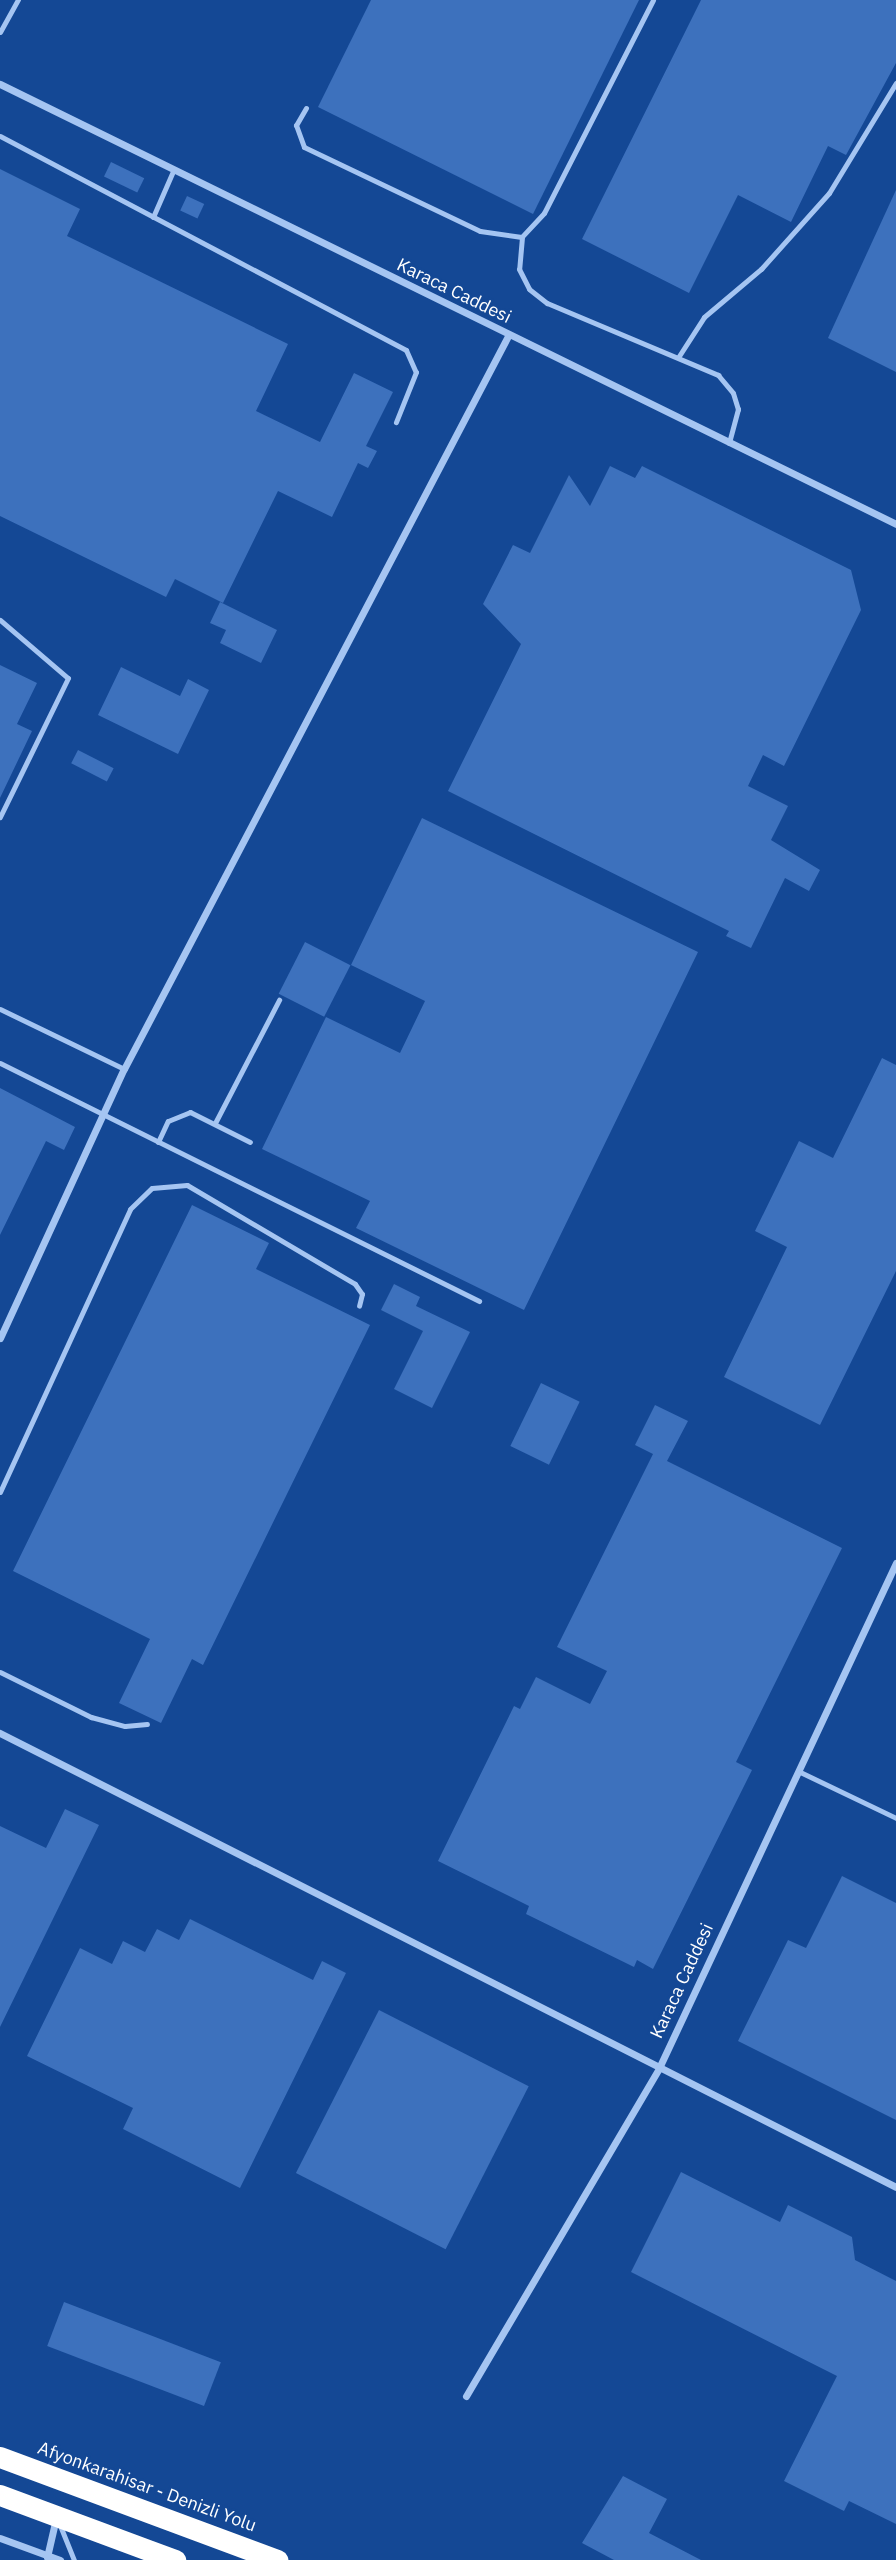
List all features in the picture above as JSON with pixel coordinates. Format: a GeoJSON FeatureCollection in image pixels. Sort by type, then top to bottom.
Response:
{"type":"FeatureCollection","features":[{"type":"Feature","properties":{"kind":"highway","name":"Afyonkarahisar - Denizli Yolu"},"geometry":{"type":"LineString","coordinates":[[0,2456],[277,2560]]}},
{"type":"Feature","properties":{"kind":"highway"},"geometry":{"type":"LineString","coordinates":[[0,2496],[175,2560]]}},
{"type":"Feature","properties":{"kind":"street","name":"Karaca Caddesi"},"geometry":{"type":"LineString","coordinates":[[0,84],[508,336],[896,524]]}},
{"type":"Feature","properties":{"kind":"street"},"geometry":{"type":"LineString","coordinates":[[0,1338],[124,1069],[508,336]]}},
{"type":"Feature","properties":{"kind":"street","name":"Karaca Caddesi"},"geometry":{"type":"LineString","coordinates":[[466,2396],[659,2068],[896,1563]]}},
{"type":"Feature","properties":{"kind":"street"},"geometry":{"type":"LineString","coordinates":[[0,1733],[896,2188]]}},
{"type":"Feature","properties":{"kind":"street"},"geometry":{"type":"LineString","coordinates":[[47,2558],[56,2517]]}},
{"type":"Feature","properties":{"kind":"street"},"geometry":{"type":"LineString","coordinates":[[0,2538],[47,2558],[60,2560]]}},
{"type":"Feature","properties":{"kind":"lane"},"geometry":{"type":"LineString","coordinates":[[0,32],[3,15],[18,0]]}},
{"type":"Feature","properties":{"kind":"lane"},"geometry":{"type":"LineString","coordinates":[[653,0],[544,213],[522,237],[519,269],[537,297],[718,375],[733,393],[738,418],[729,443]]}},
{"type":"Feature","properties":{"kind":"lane"},"geometry":{"type":"LineString","coordinates":[[679,356],[704,317],[770,260],[829,194],[896,83]]}},
{"type":"Feature","properties":{"kind":"lane"},"geometry":{"type":"LineString","coordinates":[[306,108],[296,125],[304,147],[480,231],[522,237]]}},
{"type":"Feature","properties":{"kind":"lane"},"geometry":{"type":"LineString","coordinates":[[0,136],[406,350],[416,372],[396,422]]}},
{"type":"Feature","properties":{"kind":"lane"},"geometry":{"type":"LineString","coordinates":[[153,217],[174,169]]}},
{"type":"Feature","properties":{"kind":"lane"},"geometry":{"type":"LineString","coordinates":[[0,620],[68,678],[0,817]]}},
{"type":"Feature","properties":{"kind":"lane"},"geometry":{"type":"LineString","coordinates":[[215,1123],[279,1000]]}},
{"type":"Feature","properties":{"kind":"lane"},"geometry":{"type":"LineString","coordinates":[[0,1009],[124,1069]]}},
{"type":"Feature","properties":{"kind":"lane"},"geometry":{"type":"LineString","coordinates":[[0,1063],[479,1301]]}},
{"type":"Feature","properties":{"kind":"lane"},"geometry":{"type":"LineString","coordinates":[[158,1142],[168,1121],[177,1114],[191,1112],[250,1142]]}},
{"type":"Feature","properties":{"kind":"lane"},"geometry":{"type":"LineString","coordinates":[[0,1492],[3,1477],[130,1209],[152,1188],[187,1185],[355,1284],[362,1294],[359,1306]]}},
{"type":"Feature","properties":{"kind":"lane"},"geometry":{"type":"LineString","coordinates":[[0,1672],[90,1717],[125,1726],[147,1724]]}},
{"type":"Feature","properties":{"kind":"lane"},"geometry":{"type":"LineString","coordinates":[[798,1771],[896,1818]]}},
{"type":"Feature","properties":{"kind":"lane"},"geometry":{"type":"LineString","coordinates":[[56,2517],[74,2560]]}},
{"type":"Feature","properties":{"kind":"building"},"geometry":{"type":"Polygon","coordinates":[[[371,0],[639,0],[533,214],[318,107],[371,0]]]}},
{"type":"Feature","properties":{"kind":"building"},"geometry":{"type":"Polygon","coordinates":[[[701,0],[896,0],[896,63],[846,155],[828,146],[791,222],[738,195],[689,293],[582,239],[701,0]]]}},
{"type":"Feature","properties":{"kind":"building"},"geometry":{"type":"Polygon","coordinates":[[[111,162],[144,178],[137,193],[104,176],[111,162]]]}},
{"type":"Feature","properties":{"kind":"building"},"geometry":{"type":"Polygon","coordinates":[[[0,169],[80,209],[67,236],[288,344],[256,411],[320,442],[354,373],[393,392],[366,446],[377,451],[368,468],[358,463],[332,517],[278,491],[223,603],[175,579],[166,597],[0,516],[0,169]]]}},
{"type":"Feature","properties":{"kind":"building"},"geometry":{"type":"Polygon","coordinates":[[[896,190],[896,372],[828,338],[896,190]]]}},
{"type":"Feature","properties":{"kind":"building"},"geometry":{"type":"Polygon","coordinates":[[[187,196],[204,204],[197,219],[180,211],[187,196]]]}},
{"type":"Feature","properties":{"kind":"building"},"geometry":{"type":"Polygon","coordinates":[[[610,466],[635,478],[642,466],[851,570],[861,610],[784,766],[763,755],[748,786],[788,806],[771,840],[820,870],[809,891],[785,878],[751,948],[726,936],[729,931],[448,791],[521,644],[483,604],[513,545],[530,553],[569,475],[590,506],[610,466]]]}},
{"type":"Feature","properties":{"kind":"building"},"geometry":{"type":"Polygon","coordinates":[[[220,602],[277,630],[261,663],[220,643],[226,630],[210,623],[220,602]]]}},
{"type":"Feature","properties":{"kind":"building"},"geometry":{"type":"Polygon","coordinates":[[[0,665],[37,683],[17,724],[32,731],[0,798],[0,665]]]}},
{"type":"Feature","properties":{"kind":"building"},"geometry":{"type":"Polygon","coordinates":[[[121,667],[180,696],[188,679],[209,690],[178,754],[98,715],[121,667]]]}},
{"type":"Feature","properties":{"kind":"building"},"geometry":{"type":"Polygon","coordinates":[[[78,750],[114,768],[107,782],[71,763],[78,750]]]}},
{"type":"Feature","properties":{"kind":"building"},"geometry":{"type":"Polygon","coordinates":[[[422,818],[698,952],[524,1310],[356,1228],[370,1201],[262,1149],[326,1017],[400,1053],[425,1001],[351,965],[422,818]]]}},
{"type":"Feature","properties":{"kind":"building"},"geometry":{"type":"Polygon","coordinates":[[[305,942],[350,965],[324,1017],[279,994],[305,942]]]}},
{"type":"Feature","properties":{"kind":"building"},"geometry":{"type":"Polygon","coordinates":[[[882,1058],[896,1065],[896,1271],[820,1425],[724,1377],[787,1247],[755,1231],[799,1141],[833,1158],[882,1058]]]}},
{"type":"Feature","properties":{"kind":"building"},"geometry":{"type":"Polygon","coordinates":[[[0,1088],[75,1127],[64,1150],[46,1141],[0,1235],[0,1088]]]}},
{"type":"Feature","properties":{"kind":"building"},"geometry":{"type":"Polygon","coordinates":[[[192,1205],[269,1243],[256,1269],[370,1325],[203,1665],[192,1659],[161,1723],[119,1703],[150,1639],[13,1571],[192,1205]]]}},
{"type":"Feature","properties":{"kind":"building"},"geometry":{"type":"Polygon","coordinates":[[[394,1284],[420,1297],[416,1306],[470,1332],[432,1408],[394,1389],[423,1331],[381,1310],[394,1284]]]}},
{"type":"Feature","properties":{"kind":"building"},"geometry":{"type":"Polygon","coordinates":[[[541,1383],[580,1402],[549,1465],[510,1446],[541,1383]]]}},
{"type":"Feature","properties":{"kind":"building"},"geometry":{"type":"Polygon","coordinates":[[[655,1405],[688,1421],[667,1461],[842,1548],[736,1762],[752,1770],[653,1969],[637,1960],[634,1967],[526,1914],[529,1906],[438,1861],[514,1706],[520,1709],[536,1677],[590,1704],[607,1671],[557,1647],[653,1454],[635,1445],[655,1405]]]}},
{"type":"Feature","properties":{"kind":"building"},"geometry":{"type":"Polygon","coordinates":[[[65,1809],[99,1825],[0,2027],[0,1826],[46,1848],[65,1809]]]}},
{"type":"Feature","properties":{"kind":"building"},"geometry":{"type":"Polygon","coordinates":[[[842,1876],[896,1903],[896,2120],[738,2041],[788,1940],[806,1948],[842,1876]]]}},
{"type":"Feature","properties":{"kind":"building"},"geometry":{"type":"Polygon","coordinates":[[[190,1919],[313,1980],[322,1961],[346,1973],[240,2188],[123,2129],[133,2108],[27,2056],[80,1948],[112,1964],[123,1941],[145,1952],[157,1929],[179,1940],[190,1919]]]}},
{"type":"Feature","properties":{"kind":"building"},"geometry":{"type":"Polygon","coordinates":[[[379,2010],[529,2086],[446,2249],[296,2173],[379,2010]]]}},
{"type":"Feature","properties":{"kind":"building"},"geometry":{"type":"Polygon","coordinates":[[[681,2172],[780,2222],[788,2205],[852,2237],[855,2260],[896,2281],[896,2524],[849,2501],[844,2511],[784,2481],[837,2376],[631,2272],[681,2172]]]}},
{"type":"Feature","properties":{"kind":"building"},"geometry":{"type":"Polygon","coordinates":[[[64,2302],[221,2362],[204,2406],[47,2346],[64,2302]]]}},
{"type":"Feature","properties":{"kind":"building"},"geometry":{"type":"Polygon","coordinates":[[[623,2476],[667,2499],[649,2533],[701,2560],[614,2560],[582,2543],[623,2476]]]}}]}
